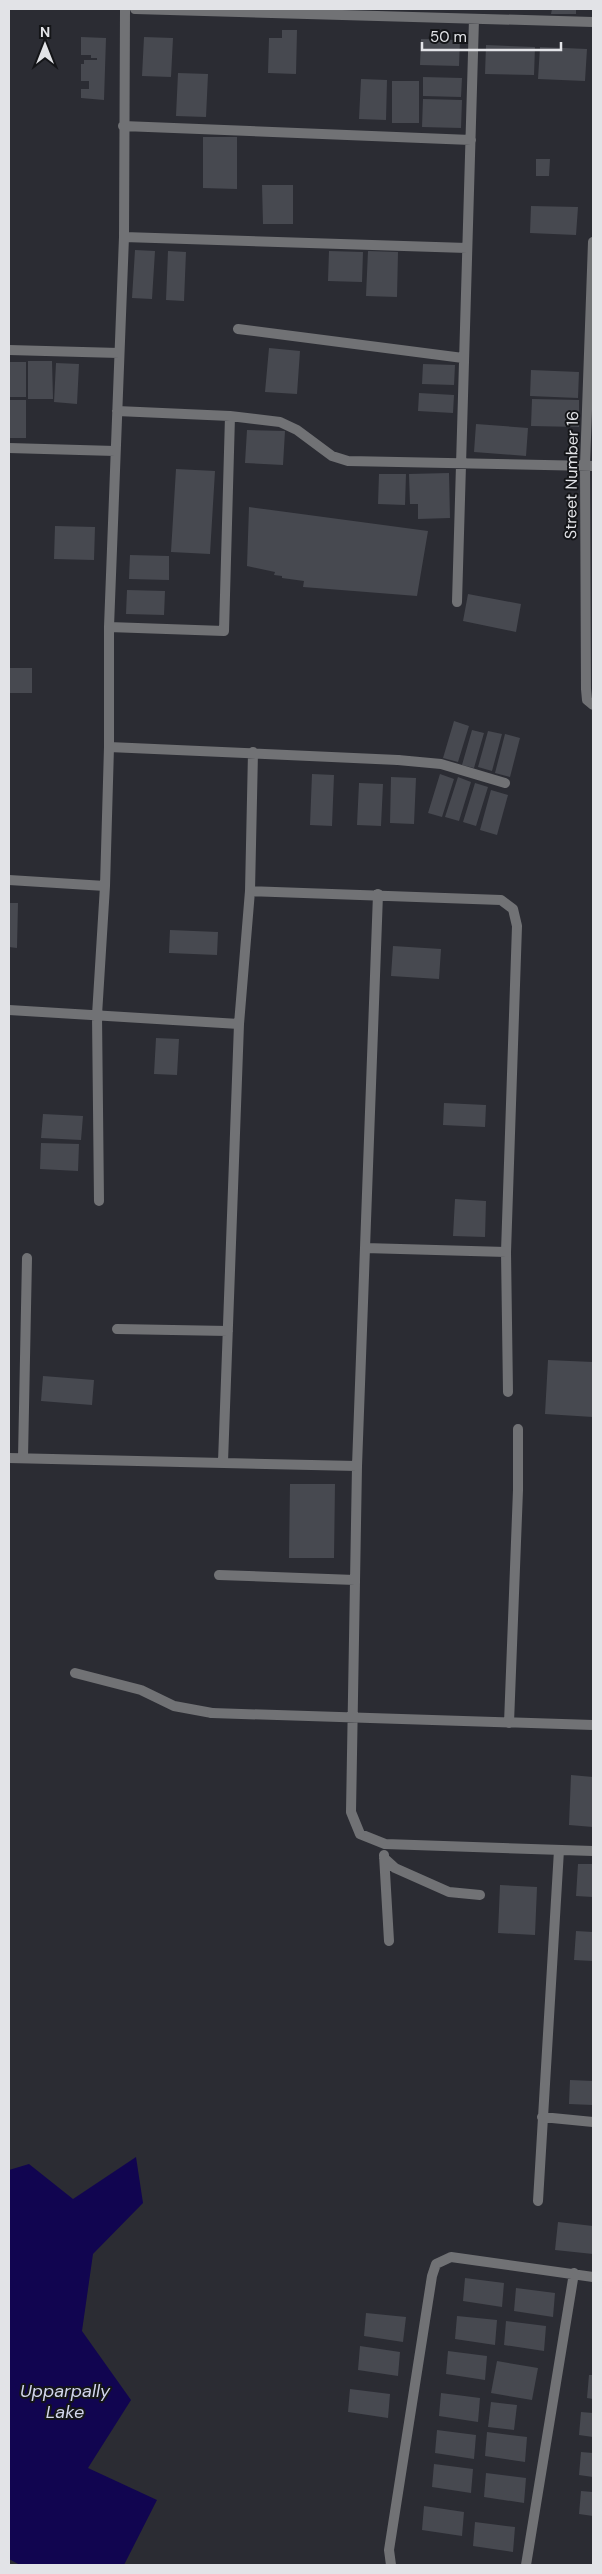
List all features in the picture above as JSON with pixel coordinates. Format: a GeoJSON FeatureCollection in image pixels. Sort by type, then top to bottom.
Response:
{"type":"FeatureCollection","features":[{"type":"Feature","properties":{"kind":"street"},"geometry":{"type":"LineString","coordinates":[[99,1201],[97,1015],[105,886],[110,747],[109,627],[124,237],[125,9]]}},
{"type":"Feature","properties":{"kind":"street"},"geometry":{"type":"LineString","coordinates":[[134,9],[593,22]]}},
{"type":"Feature","properties":{"kind":"street"},"geometry":{"type":"LineString","coordinates":[[457,602],[460,558],[460,464],[474,19]]}},
{"type":"Feature","properties":{"kind":"street"},"geometry":{"type":"LineString","coordinates":[[123,126],[471,140]]}},
{"type":"Feature","properties":{"kind":"street"},"geometry":{"type":"LineString","coordinates":[[124,237],[467,248]]}},
{"type":"Feature","properties":{"kind":"street","name":"Street Number 16"},"geometry":{"type":"LineString","coordinates":[[593,242],[586,689],[587,700],[593,705]]}},
{"type":"Feature","properties":{"kind":"street"},"geometry":{"type":"LineString","coordinates":[[238,329],[463,358]]}},
{"type":"Feature","properties":{"kind":"street"},"geometry":{"type":"LineString","coordinates":[[9,350],[119,353]]}},
{"type":"Feature","properties":{"kind":"street"},"geometry":{"type":"LineString","coordinates":[[116,411],[230,416],[280,422],[297,430],[332,456],[348,461],[589,465]]}},
{"type":"Feature","properties":{"kind":"street"},"geometry":{"type":"LineString","coordinates":[[109,627],[224,631],[230,416]]}},
{"type":"Feature","properties":{"kind":"street"},"geometry":{"type":"LineString","coordinates":[[9,448],[115,451]]}},
{"type":"Feature","properties":{"kind":"street"},"geometry":{"type":"LineString","coordinates":[[110,747],[398,760],[441,764],[505,783]]}},
{"type":"Feature","properties":{"kind":"street"},"geometry":{"type":"LineString","coordinates":[[223,1462],[239,1024],[250,891],[252,752]]}},
{"type":"Feature","properties":{"kind":"street"},"geometry":{"type":"LineString","coordinates":[[9,880],[105,886]]}},
{"type":"Feature","properties":{"kind":"street"},"geometry":{"type":"LineString","coordinates":[[250,891],[378,894],[501,900],[513,909],[516,926],[506,1252],[508,1392]]}},
{"type":"Feature","properties":{"kind":"street"},"geometry":{"type":"LineString","coordinates":[[378,894],[357,1466],[351,1812],[360,1834],[385,1844],[593,1851]]}},
{"type":"Feature","properties":{"kind":"street"},"geometry":{"type":"LineString","coordinates":[[9,1010],[239,1024]]}},
{"type":"Feature","properties":{"kind":"street"},"geometry":{"type":"LineString","coordinates":[[365,1248],[506,1252]]}},
{"type":"Feature","properties":{"kind":"street"},"geometry":{"type":"LineString","coordinates":[[23,1458],[27,1258]]}},
{"type":"Feature","properties":{"kind":"street"},"geometry":{"type":"LineString","coordinates":[[117,1329],[228,1331]]}},
{"type":"Feature","properties":{"kind":"street"},"geometry":{"type":"LineString","coordinates":[[509,1724],[518,1490],[518,1429]]}},
{"type":"Feature","properties":{"kind":"street"},"geometry":{"type":"LineString","coordinates":[[9,1458],[357,1466]]}},
{"type":"Feature","properties":{"kind":"street"},"geometry":{"type":"LineString","coordinates":[[219,1576],[355,1580]]}},
{"type":"Feature","properties":{"kind":"street"},"geometry":{"type":"LineString","coordinates":[[75,1673],[141,1690],[174,1706],[212,1713],[509,1724],[593,1725]]}},
{"type":"Feature","properties":{"kind":"street"},"geometry":{"type":"LineString","coordinates":[[385,1844],[384,1858],[389,1941]]}},
{"type":"Feature","properties":{"kind":"street"},"geometry":{"type":"LineString","coordinates":[[538,2201],[558,1850]]}},
{"type":"Feature","properties":{"kind":"street"},"geometry":{"type":"LineString","coordinates":[[384,1858],[395,1868],[449,1892],[480,1895]]}},
{"type":"Feature","properties":{"kind":"street"},"geometry":{"type":"LineString","coordinates":[[542,2117],[593,2122]]}},
{"type":"Feature","properties":{"kind":"street"},"geometry":{"type":"LineString","coordinates":[[391,2565],[389,2550],[432,2276],[436,2264],[451,2257],[593,2277]]}},
{"type":"Feature","properties":{"kind":"street"},"geometry":{"type":"LineString","coordinates":[[526,2565],[574,2273]]}},
{"type":"Feature","properties":{"kind":"water","name":"Upparpally Lake"},"geometry":{"type":"Polygon","coordinates":[[[136,2157],[143,2203],[93,2254],[82,2331],[131,2400],[88,2468],[157,2500],[124,2565],[20,2565],[9,2559],[9,2170],[29,2164],[73,2199],[136,2157]]]}},
{"type":"Feature","properties":{"kind":"building"},"geometry":{"type":"Polygon","coordinates":[[[552,9],[576,9],[576,14],[551,14],[552,9]]]}},
{"type":"Feature","properties":{"kind":"building"},"geometry":{"type":"Polygon","coordinates":[[[282,30],[297,30],[296,74],[268,73],[269,38],[282,38],[282,30]]]}},
{"type":"Feature","properties":{"kind":"building"},"geometry":{"type":"Polygon","coordinates":[[[81,37],[106,38],[104,100],[81,98],[81,89],[89,89],[89,81],[81,81],[81,64],[84,64],[84,60],[97,60],[97,58],[91,58],[91,55],[81,55],[81,37]]]}},
{"type":"Feature","properties":{"kind":"building"},"geometry":{"type":"Polygon","coordinates":[[[144,37],[173,38],[171,77],[142,76],[144,37]]]}},
{"type":"Feature","properties":{"kind":"building"},"geometry":{"type":"Polygon","coordinates":[[[421,39],[460,40],[459,66],[420,65],[421,39]]]}},
{"type":"Feature","properties":{"kind":"building"},"geometry":{"type":"Polygon","coordinates":[[[486,45],[535,47],[534,75],[485,74],[486,45]]]}},
{"type":"Feature","properties":{"kind":"building"},"geometry":{"type":"Polygon","coordinates":[[[540,47],[587,49],[585,81],[538,79],[540,47]]]}},
{"type":"Feature","properties":{"kind":"building"},"geometry":{"type":"Polygon","coordinates":[[[178,73],[208,74],[206,117],[176,116],[178,73]]]}},
{"type":"Feature","properties":{"kind":"building"},"geometry":{"type":"Polygon","coordinates":[[[423,77],[462,78],[461,97],[423,96],[423,77]]]}},
{"type":"Feature","properties":{"kind":"building"},"geometry":{"type":"Polygon","coordinates":[[[361,79],[387,80],[386,120],[359,119],[361,79]]]}},
{"type":"Feature","properties":{"kind":"building"},"geometry":{"type":"Polygon","coordinates":[[[392,81],[419,81],[419,123],[392,123],[392,81]]]}},
{"type":"Feature","properties":{"kind":"building"},"geometry":{"type":"Polygon","coordinates":[[[423,99],[462,100],[461,128],[422,127],[423,99]]]}},
{"type":"Feature","properties":{"kind":"building"},"geometry":{"type":"Polygon","coordinates":[[[203,137],[237,137],[237,189],[203,188],[203,137]]]}},
{"type":"Feature","properties":{"kind":"building"},"geometry":{"type":"Polygon","coordinates":[[[536,159],[550,159],[549,176],[536,176],[536,159]]]}},
{"type":"Feature","properties":{"kind":"building"},"geometry":{"type":"Polygon","coordinates":[[[262,185],[293,185],[293,224],[263,224],[262,185]]]}},
{"type":"Feature","properties":{"kind":"building"},"geometry":{"type":"Polygon","coordinates":[[[531,206],[578,207],[576,235],[530,233],[531,206]]]}},
{"type":"Feature","properties":{"kind":"building"},"geometry":{"type":"Polygon","coordinates":[[[135,250],[155,251],[152,299],[132,298],[135,250]]]}},
{"type":"Feature","properties":{"kind":"building"},"geometry":{"type":"Polygon","coordinates":[[[168,251],[186,252],[184,301],[166,300],[168,251]]]}},
{"type":"Feature","properties":{"kind":"building"},"geometry":{"type":"Polygon","coordinates":[[[329,251],[363,252],[362,282],[328,281],[329,251]]]}},
{"type":"Feature","properties":{"kind":"building"},"geometry":{"type":"Polygon","coordinates":[[[368,251],[398,252],[397,297],[366,296],[368,251]]]}},
{"type":"Feature","properties":{"kind":"building"},"geometry":{"type":"Polygon","coordinates":[[[269,348],[300,351],[297,394],[265,392],[269,348]]]}},
{"type":"Feature","properties":{"kind":"building"},"geometry":{"type":"Polygon","coordinates":[[[28,361],[52,361],[53,399],[28,399],[28,361]]]}},
{"type":"Feature","properties":{"kind":"building"},"geometry":{"type":"Polygon","coordinates":[[[9,362],[26,362],[26,397],[9,397],[9,362]]]}},
{"type":"Feature","properties":{"kind":"building"},"geometry":{"type":"Polygon","coordinates":[[[56,363],[79,364],[77,404],[54,402],[56,363]]]}},
{"type":"Feature","properties":{"kind":"building"},"geometry":{"type":"Polygon","coordinates":[[[423,364],[455,365],[454,385],[422,384],[423,364]]]}},
{"type":"Feature","properties":{"kind":"building"},"geometry":{"type":"Polygon","coordinates":[[[531,370],[579,372],[578,398],[530,396],[531,370]]]}},
{"type":"Feature","properties":{"kind":"building"},"geometry":{"type":"Polygon","coordinates":[[[419,393],[454,395],[453,413],[418,411],[419,393]]]}},
{"type":"Feature","properties":{"kind":"building"},"geometry":{"type":"Polygon","coordinates":[[[532,399],[579,400],[579,427],[531,426],[532,399]]]}},
{"type":"Feature","properties":{"kind":"building"},"geometry":{"type":"Polygon","coordinates":[[[9,400],[26,400],[26,438],[9,438],[9,400]]]}},
{"type":"Feature","properties":{"kind":"building"},"geometry":{"type":"Polygon","coordinates":[[[476,424],[528,428],[526,456],[474,452],[476,424]]]}},
{"type":"Feature","properties":{"kind":"building"},"geometry":{"type":"Polygon","coordinates":[[[247,430],[285,431],[283,465],[245,463],[247,430]]]}},
{"type":"Feature","properties":{"kind":"building"},"geometry":{"type":"Polygon","coordinates":[[[176,469],[215,471],[210,554],[171,552],[176,469]]]}},
{"type":"Feature","properties":{"kind":"building"},"geometry":{"type":"Polygon","coordinates":[[[449,473],[450,518],[418,519],[418,504],[410,504],[409,474],[449,473]]]}},
{"type":"Feature","properties":{"kind":"building"},"geometry":{"type":"Polygon","coordinates":[[[379,474],[406,474],[405,505],[378,504],[379,474]]]}},
{"type":"Feature","properties":{"kind":"building"},"geometry":{"type":"Polygon","coordinates":[[[249,507],[428,531],[417,596],[303,587],[304,581],[282,578],[282,576],[274,575],[275,572],[247,566],[249,507]]]}},
{"type":"Feature","properties":{"kind":"building"},"geometry":{"type":"Polygon","coordinates":[[[55,526],[95,527],[94,560],[54,559],[55,526]]]}},
{"type":"Feature","properties":{"kind":"building"},"geometry":{"type":"Polygon","coordinates":[[[130,555],[169,556],[169,580],[129,579],[130,555]]]}},
{"type":"Feature","properties":{"kind":"building"},"geometry":{"type":"Polygon","coordinates":[[[127,590],[165,591],[164,615],[126,614],[127,590]]]}},
{"type":"Feature","properties":{"kind":"building"},"geometry":{"type":"Polygon","coordinates":[[[468,594],[521,604],[516,632],[463,621],[468,594]]]}},
{"type":"Feature","properties":{"kind":"building"},"geometry":{"type":"Polygon","coordinates":[[[9,668],[32,668],[32,693],[9,693],[9,668]]]}},
{"type":"Feature","properties":{"kind":"building"},"geometry":{"type":"Polygon","coordinates":[[[454,721],[469,726],[458,762],[443,758],[454,721]]]}},
{"type":"Feature","properties":{"kind":"building"},"geometry":{"type":"Polygon","coordinates":[[[472,730],[484,733],[474,768],[462,765],[472,730]]]}},
{"type":"Feature","properties":{"kind":"building"},"geometry":{"type":"Polygon","coordinates":[[[488,731],[502,734],[492,771],[478,767],[488,731]]]}},
{"type":"Feature","properties":{"kind":"building"},"geometry":{"type":"Polygon","coordinates":[[[505,734],[520,738],[510,777],[495,773],[505,734]]]}},
{"type":"Feature","properties":{"kind":"building"},"geometry":{"type":"Polygon","coordinates":[[[312,774],[334,775],[332,826],[310,825],[312,774]]]}},
{"type":"Feature","properties":{"kind":"building"},"geometry":{"type":"Polygon","coordinates":[[[440,774],[454,779],[442,817],[428,813],[440,774]]]}},
{"type":"Feature","properties":{"kind":"building"},"geometry":{"type":"Polygon","coordinates":[[[391,777],[416,778],[414,824],[390,823],[391,777]]]}},
{"type":"Feature","properties":{"kind":"building"},"geometry":{"type":"Polygon","coordinates":[[[458,777],[471,782],[459,821],[445,817],[458,777]]]}},
{"type":"Feature","properties":{"kind":"building"},"geometry":{"type":"Polygon","coordinates":[[[359,783],[383,784],[381,826],[357,825],[359,783]]]}},
{"type":"Feature","properties":{"kind":"building"},"geometry":{"type":"Polygon","coordinates":[[[475,783],[488,787],[476,826],[463,822],[475,783]]]}},
{"type":"Feature","properties":{"kind":"building"},"geometry":{"type":"Polygon","coordinates":[[[491,790],[508,795],[497,835],[480,830],[491,790]]]}},
{"type":"Feature","properties":{"kind":"building"},"geometry":{"type":"Polygon","coordinates":[[[9,903],[18,903],[17,948],[9,947],[9,903]]]}},
{"type":"Feature","properties":{"kind":"building"},"geometry":{"type":"Polygon","coordinates":[[[170,930],[218,932],[217,955],[169,953],[170,930]]]}},
{"type":"Feature","properties":{"kind":"building"},"geometry":{"type":"Polygon","coordinates":[[[393,946],[441,949],[439,979],[391,976],[393,946]]]}},
{"type":"Feature","properties":{"kind":"building"},"geometry":{"type":"Polygon","coordinates":[[[156,1038],[179,1039],[177,1075],[154,1074],[156,1038]]]}},
{"type":"Feature","properties":{"kind":"building"},"geometry":{"type":"Polygon","coordinates":[[[444,1103],[486,1105],[485,1127],[443,1125],[444,1103]]]}},
{"type":"Feature","properties":{"kind":"building"},"geometry":{"type":"Polygon","coordinates":[[[43,1114],[83,1116],[81,1140],[41,1138],[43,1114]]]}},
{"type":"Feature","properties":{"kind":"building"},"geometry":{"type":"Polygon","coordinates":[[[41,1143],[79,1144],[78,1171],[40,1169],[41,1143]]]}},
{"type":"Feature","properties":{"kind":"building"},"geometry":{"type":"Polygon","coordinates":[[[455,1199],[486,1201],[485,1237],[453,1236],[455,1199]]]}},
{"type":"Feature","properties":{"kind":"building"},"geometry":{"type":"Polygon","coordinates":[[[548,1360],[593,1362],[593,1417],[545,1414],[548,1360]]]}},
{"type":"Feature","properties":{"kind":"building"},"geometry":{"type":"Polygon","coordinates":[[[43,1376],[94,1380],[92,1405],[41,1401],[43,1376]]]}},
{"type":"Feature","properties":{"kind":"building"},"geometry":{"type":"Polygon","coordinates":[[[290,1484],[335,1484],[334,1558],[289,1558],[290,1484]]]}},
{"type":"Feature","properties":{"kind":"building"},"geometry":{"type":"Polygon","coordinates":[[[571,1775],[593,1777],[593,1827],[569,1825],[571,1775]]]}},
{"type":"Feature","properties":{"kind":"building"},"geometry":{"type":"Polygon","coordinates":[[[578,1864],[593,1864],[593,1897],[576,1896],[578,1864]]]}},
{"type":"Feature","properties":{"kind":"building"},"geometry":{"type":"Polygon","coordinates":[[[500,1885],[537,1887],[535,1935],[498,1933],[500,1885]]]}},
{"type":"Feature","properties":{"kind":"building"},"geometry":{"type":"Polygon","coordinates":[[[576,1931],[593,1932],[593,1961],[574,1960],[576,1931]]]}},
{"type":"Feature","properties":{"kind":"building"},"geometry":{"type":"Polygon","coordinates":[[[570,2080],[593,2081],[593,2105],[569,2104],[570,2080]]]}},
{"type":"Feature","properties":{"kind":"building"},"geometry":{"type":"Polygon","coordinates":[[[558,2222],[593,2226],[593,2254],[555,2250],[558,2222]]]}},
{"type":"Feature","properties":{"kind":"building"},"geometry":{"type":"Polygon","coordinates":[[[465,2278],[504,2283],[502,2307],[463,2301],[465,2278]]]}},
{"type":"Feature","properties":{"kind":"building"},"geometry":{"type":"Polygon","coordinates":[[[516,2288],[555,2293],[553,2317],[514,2311],[516,2288]]]}},
{"type":"Feature","properties":{"kind":"building"},"geometry":{"type":"Polygon","coordinates":[[[366,2313],[406,2317],[403,2342],[364,2336],[366,2313]]]}},
{"type":"Feature","properties":{"kind":"building"},"geometry":{"type":"Polygon","coordinates":[[[457,2316],[497,2320],[495,2345],[455,2339],[457,2316]]]}},
{"type":"Feature","properties":{"kind":"building"},"geometry":{"type":"Polygon","coordinates":[[[506,2321],[546,2326],[544,2351],[504,2345],[506,2321]]]}},
{"type":"Feature","properties":{"kind":"building"},"geometry":{"type":"Polygon","coordinates":[[[360,2346],[400,2352],[398,2376],[358,2370],[360,2346]]]}},
{"type":"Feature","properties":{"kind":"building"},"geometry":{"type":"Polygon","coordinates":[[[448,2351],[487,2356],[485,2380],[446,2374],[448,2351]]]}},
{"type":"Feature","properties":{"kind":"building"},"geometry":{"type":"Polygon","coordinates":[[[497,2361],[538,2368],[532,2400],[491,2393],[497,2361]]]}},
{"type":"Feature","properties":{"kind":"building"},"geometry":{"type":"Polygon","coordinates":[[[589,2375],[593,2375],[593,2399],[587,2398],[589,2375]]]}},
{"type":"Feature","properties":{"kind":"building"},"geometry":{"type":"Polygon","coordinates":[[[350,2389],[390,2394],[388,2418],[348,2412],[350,2389]]]}},
{"type":"Feature","properties":{"kind":"building"},"geometry":{"type":"Polygon","coordinates":[[[441,2393],[480,2398],[478,2422],[439,2416],[441,2393]]]}},
{"type":"Feature","properties":{"kind":"building"},"geometry":{"type":"Polygon","coordinates":[[[491,2402],[517,2405],[514,2430],[488,2427],[491,2402]]]}},
{"type":"Feature","properties":{"kind":"building"},"geometry":{"type":"Polygon","coordinates":[[[581,2412],[593,2413],[593,2437],[579,2435],[581,2412]]]}},
{"type":"Feature","properties":{"kind":"building"},"geometry":{"type":"Polygon","coordinates":[[[437,2430],[476,2435],[474,2459],[435,2453],[437,2430]]]}},
{"type":"Feature","properties":{"kind":"building"},"geometry":{"type":"Polygon","coordinates":[[[487,2432],[527,2437],[525,2462],[485,2456],[487,2432]]]}},
{"type":"Feature","properties":{"kind":"building"},"geometry":{"type":"Polygon","coordinates":[[[581,2452],[593,2453],[593,2477],[579,2475],[581,2452]]]}},
{"type":"Feature","properties":{"kind":"building"},"geometry":{"type":"Polygon","coordinates":[[[434,2464],[473,2469],[471,2493],[432,2487],[434,2464]]]}},
{"type":"Feature","properties":{"kind":"building"},"geometry":{"type":"Polygon","coordinates":[[[486,2473],[526,2478],[524,2503],[484,2497],[486,2473]]]}},
{"type":"Feature","properties":{"kind":"building"},"geometry":{"type":"Polygon","coordinates":[[[581,2491],[593,2492],[593,2516],[579,2514],[581,2491]]]}},
{"type":"Feature","properties":{"kind":"building"},"geometry":{"type":"Polygon","coordinates":[[[424,2506],[464,2512],[462,2536],[422,2530],[424,2506]]]}},
{"type":"Feature","properties":{"kind":"building"},"geometry":{"type":"Polygon","coordinates":[[[475,2522],[515,2527],[513,2552],[473,2546],[475,2522]]]}}]}
